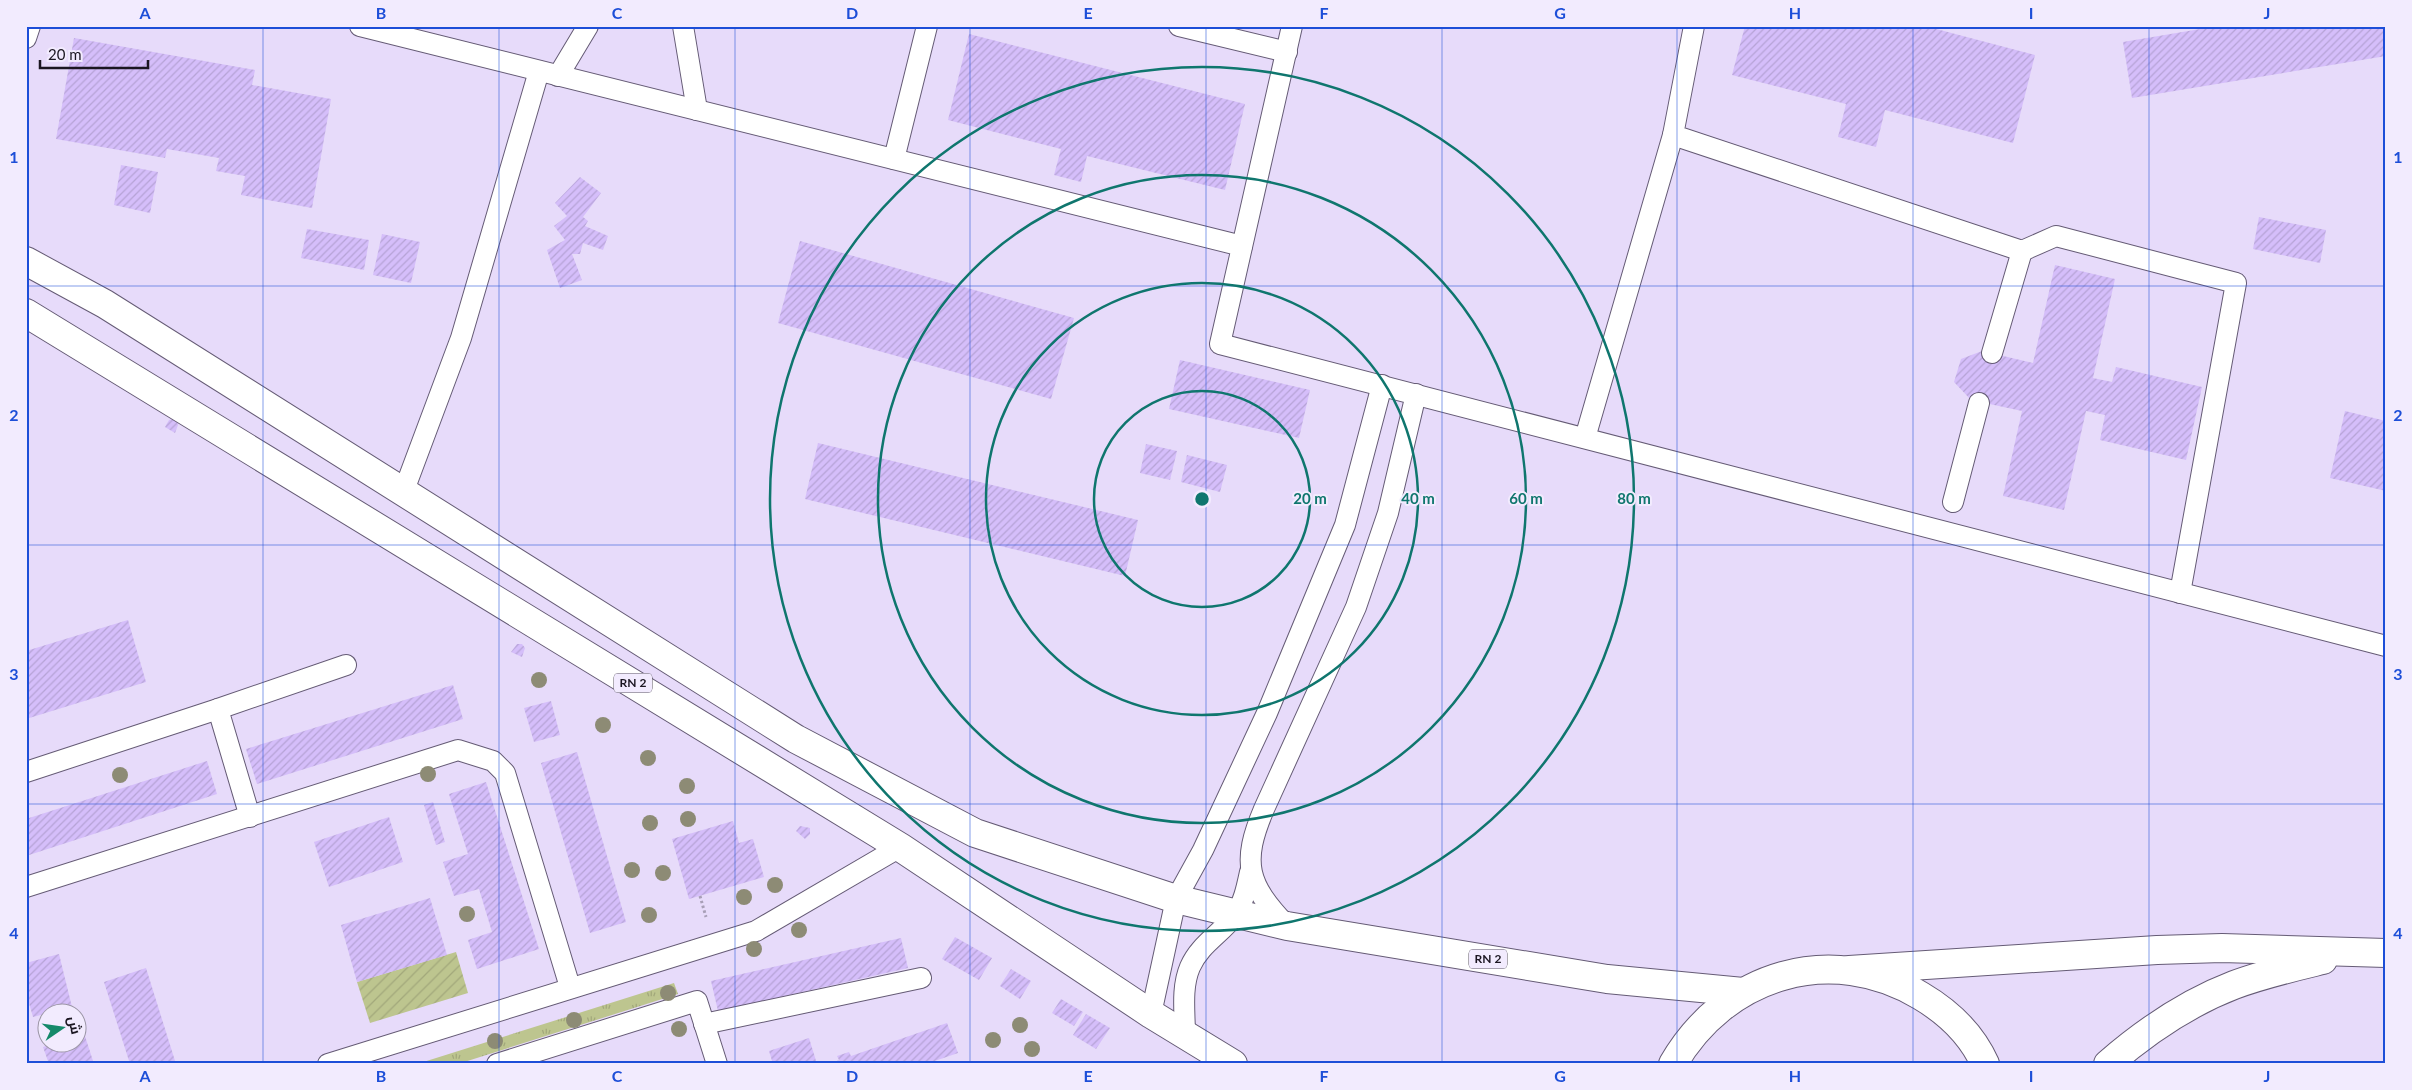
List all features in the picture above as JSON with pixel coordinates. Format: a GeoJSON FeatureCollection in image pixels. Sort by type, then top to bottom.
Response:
{"type":"FeatureCollection","features":[{"type":"Feature","properties":{"kind":"main road","name":"RN 2"},"geometry":{"type":"LineString","coordinates":[[26,262],[106,304],[796,739],[975,833],[1176,899],[1235,915],[1287,926],[1607,980],[1742,992]]}},
{"type":"Feature","properties":{"kind":"main road","name":"RN 2"},"geometry":{"type":"LineString","coordinates":[[26,313],[900,846],[1151,1014],[1233,1064]]}},
{"type":"Feature","properties":{"kind":"main road"},"geometry":{"type":"LineString","coordinates":[[1673,1064],[1703,1022],[1742,992],[1776,977],[1812,970],[1849,970],[2157,950],[2222,948],[2386,953]]}},
{"type":"Feature","properties":{"kind":"main road"},"geometry":{"type":"LineString","coordinates":[[2108,1064],[2143,1034],[2184,1008],[2234,985],[2356,952]]}},
{"type":"Feature","properties":{"kind":"main road"},"geometry":{"type":"LineString","coordinates":[[1849,970],[1899,983],[1943,1010],[1978,1048],[1986,1064]]}},
{"type":"Feature","properties":{"kind":"lane"},"geometry":{"type":"LineString","coordinates":[[26,38],[30,26]]}},
{"type":"Feature","properties":{"kind":"lane"},"geometry":{"type":"LineString","coordinates":[[360,26],[1242,246]]}},
{"type":"Feature","properties":{"kind":"lane"},"geometry":{"type":"LineString","coordinates":[[558,76],[588,26]]}},
{"type":"Feature","properties":{"kind":"lane"},"geometry":{"type":"LineString","coordinates":[[683,26],[698,110]]}},
{"type":"Feature","properties":{"kind":"lane"},"geometry":{"type":"LineString","coordinates":[[894,159],[927,26]]}},
{"type":"Feature","properties":{"kind":"lane"},"geometry":{"type":"LineString","coordinates":[[1179,26],[1287,52]]}},
{"type":"Feature","properties":{"kind":"lane"},"geometry":{"type":"LineString","coordinates":[[1292,26],[1220,344],[2386,646]]}},
{"type":"Feature","properties":{"kind":"lane"},"geometry":{"type":"LineString","coordinates":[[1585,438],[1673,135],[1694,26]]}},
{"type":"Feature","properties":{"kind":"lane"},"geometry":{"type":"LineString","coordinates":[[403,492],[461,338],[539,71]]}},
{"type":"Feature","properties":{"kind":"lane"},"geometry":{"type":"LineString","coordinates":[[1673,135],[2022,251],[2056,236],[2236,283],[2180,593]]}},
{"type":"Feature","properties":{"kind":"lane"},"geometry":{"type":"LineString","coordinates":[[1992,353],[2022,251]]}},
{"type":"Feature","properties":{"kind":"lane"},"geometry":{"type":"LineString","coordinates":[[1151,1014],[1176,899],[1203,850],[1267,713],[1345,526],[1382,385]]}},
{"type":"Feature","properties":{"kind":"lane"},"geometry":{"type":"LineString","coordinates":[[1185,1036],[1185,982],[1190,967],[1199,952],[1235,915],[1246,893],[1250,872],[1252,842],[1258,824],[1359,598],[1388,513],[1416,394]]}},
{"type":"Feature","properties":{"kind":"lane"},"geometry":{"type":"LineString","coordinates":[[1953,502],[1979,403]]}},
{"type":"Feature","properties":{"kind":"lane"},"geometry":{"type":"LineString","coordinates":[[26,772],[346,665]]}},
{"type":"Feature","properties":{"kind":"lane"},"geometry":{"type":"LineString","coordinates":[[218,709],[250,816]]}},
{"type":"Feature","properties":{"kind":"lane"},"geometry":{"type":"LineString","coordinates":[[26,887],[458,750],[493,761],[505,773],[570,987]]}},
{"type":"Feature","properties":{"kind":"lane"},"geometry":{"type":"LineString","coordinates":[[328,1064],[570,987],[756,931],[900,846]]}},
{"type":"Feature","properties":{"kind":"lane"},"geometry":{"type":"LineString","coordinates":[[1250,872],[1270,907],[1287,926]]}},
{"type":"Feature","properties":{"kind":"lane"},"geometry":{"type":"LineString","coordinates":[[704,1024],[921,978]]}},
{"type":"Feature","properties":{"kind":"lane"},"geometry":{"type":"LineString","coordinates":[[497,1064],[697,1001],[717,1064]]}},
{"type":"Feature","properties":{"kind":"green space"},"geometry":{"type":"Polygon","coordinates":[[[456,952],[468,993],[370,1023],[357,982],[456,952]]]}},
{"type":"Feature","properties":{"kind":"green space"},"geometry":{"type":"Polygon","coordinates":[[[674,983],[678,994],[458,1064],[417,1064],[674,983]]]}},
{"type":"Feature","properties":{"kind":"building"},"geometry":{"type":"Polygon","coordinates":[[[1745,26],[1925,26],[2035,55],[2013,143],[1885,110],[1876,147],[1838,137],[1846,104],[1732,75],[1745,26]]]}},
{"type":"Feature","properties":{"kind":"building"},"geometry":{"type":"Polygon","coordinates":[[[2218,26],[2386,26],[2386,56],[2132,98],[2123,42],[2218,26]]]}},
{"type":"Feature","properties":{"kind":"building"},"geometry":{"type":"Polygon","coordinates":[[[969,34],[1245,104],[1225,190],[1087,156],[1081,182],[1054,175],[1061,149],[948,120],[969,34]]]}},
{"type":"Feature","properties":{"kind":"building"},"geometry":{"type":"Polygon","coordinates":[[[74,38],[255,70],[252,85],[331,99],[312,208],[241,195],[245,176],[216,171],[219,158],[167,149],[165,158],[56,139],[74,38]]]}},
{"type":"Feature","properties":{"kind":"building"},"geometry":{"type":"Polygon","coordinates":[[[121,165],[158,172],[150,213],[114,205],[121,165]]]}},
{"type":"Feature","properties":{"kind":"building"},"geometry":{"type":"Polygon","coordinates":[[[580,177],[601,193],[583,217],[588,221],[585,226],[608,236],[603,250],[583,243],[580,254],[572,254],[582,280],[560,288],[547,250],[565,240],[554,226],[567,216],[555,203],[580,177]]]}},
{"type":"Feature","properties":{"kind":"building"},"geometry":{"type":"Polygon","coordinates":[[[2259,217],[2326,230],[2320,263],[2253,249],[2259,217]]]}},
{"type":"Feature","properties":{"kind":"building"},"geometry":{"type":"Polygon","coordinates":[[[307,229],[369,240],[364,270],[301,258],[307,229]]]}},
{"type":"Feature","properties":{"kind":"building"},"geometry":{"type":"Polygon","coordinates":[[[382,234],[420,242],[411,283],[373,275],[382,234]]]}},
{"type":"Feature","properties":{"kind":"building"},"geometry":{"type":"Polygon","coordinates":[[[800,241],[1074,318],[1051,399],[778,323],[800,241]]]}},
{"type":"Feature","properties":{"kind":"building"},"geometry":{"type":"Polygon","coordinates":[[[2055,265],[2115,279],[2093,378],[2112,382],[2116,367],[2202,387],[2186,460],[2100,440],[2105,415],[2086,411],[2064,510],[2003,496],[2022,411],[1971,400],[1954,382],[1961,359],[1982,351],[2033,363],[2055,265]]]}},
{"type":"Feature","properties":{"kind":"building"},"geometry":{"type":"Polygon","coordinates":[[[1180,360],[1310,390],[1299,438],[1169,409],[1180,360]]]}},
{"type":"Feature","properties":{"kind":"building"},"geometry":{"type":"Polygon","coordinates":[[[2345,411],[2386,421],[2386,491],[2330,478],[2345,411]]]}},
{"type":"Feature","properties":{"kind":"building"},"geometry":{"type":"Polygon","coordinates":[[[169,420],[177,421],[178,425],[175,433],[165,427],[169,420]]]}},
{"type":"Feature","properties":{"kind":"building"},"geometry":{"type":"Polygon","coordinates":[[[818,443],[1138,520],[1125,576],[805,499],[818,443]]]}},
{"type":"Feature","properties":{"kind":"building"},"geometry":{"type":"Polygon","coordinates":[[[1146,444],[1177,451],[1170,480],[1140,473],[1146,444]]]}},
{"type":"Feature","properties":{"kind":"building"},"geometry":{"type":"Polygon","coordinates":[[[1187,455],[1227,465],[1220,492],[1181,482],[1187,455]]]}},
{"type":"Feature","properties":{"kind":"building"},"geometry":{"type":"Polygon","coordinates":[[[128,620],[146,682],[26,719],[26,651],[128,620]]]}},
{"type":"Feature","properties":{"kind":"building"},"geometry":{"type":"Polygon","coordinates":[[[517,644],[522,644],[525,648],[522,657],[511,652],[517,644]]]}},
{"type":"Feature","properties":{"kind":"building"},"geometry":{"type":"Polygon","coordinates":[[[453,685],[463,719],[257,784],[246,749],[453,685]]]}},
{"type":"Feature","properties":{"kind":"building"},"geometry":{"type":"Polygon","coordinates":[[[551,701],[560,735],[534,742],[524,708],[551,701]]]}},
{"type":"Feature","properties":{"kind":"building"},"geometry":{"type":"Polygon","coordinates":[[[577,752],[626,922],[590,933],[541,763],[577,752]]]}},
{"type":"Feature","properties":{"kind":"building"},"geometry":{"type":"Polygon","coordinates":[[[207,761],[217,794],[26,856],[26,819],[207,761]]]}},
{"type":"Feature","properties":{"kind":"building"},"geometry":{"type":"Polygon","coordinates":[[[486,782],[539,949],[477,969],[468,940],[492,932],[479,889],[454,896],[443,862],[468,854],[449,794],[486,782]]]}},
{"type":"Feature","properties":{"kind":"building"},"geometry":{"type":"Polygon","coordinates":[[[433,802],[445,842],[436,845],[424,805],[433,802]]]}},
{"type":"Feature","properties":{"kind":"building"},"geometry":{"type":"Polygon","coordinates":[[[389,817],[403,862],[329,887],[314,842],[389,817]]]}},
{"type":"Feature","properties":{"kind":"building"},"geometry":{"type":"Polygon","coordinates":[[[733,821],[739,843],[753,839],[764,877],[689,899],[672,839],[733,821]]]}},
{"type":"Feature","properties":{"kind":"building"},"geometry":{"type":"Polygon","coordinates":[[[800,826],[810,828],[810,834],[805,839],[796,831],[800,826]]]}},
{"type":"Feature","properties":{"kind":"building"},"geometry":{"type":"Polygon","coordinates":[[[430,898],[447,955],[357,982],[341,925],[430,898]]]}},
{"type":"Feature","properties":{"kind":"building"},"geometry":{"type":"Polygon","coordinates":[[[955,937],[992,958],[979,980],[942,959],[955,937]]]}},
{"type":"Feature","properties":{"kind":"building"},"geometry":{"type":"Polygon","coordinates":[[[901,938],[908,968],[718,1011],[711,981],[901,938]]]}},
{"type":"Feature","properties":{"kind":"building"},"geometry":{"type":"Polygon","coordinates":[[[59,954],[71,1002],[38,1002],[38,1016],[33,1017],[26,993],[26,963],[59,954]]]}},
{"type":"Feature","properties":{"kind":"building"},"geometry":{"type":"Polygon","coordinates":[[[146,968],[176,1064],[130,1064],[104,982],[146,968]]]}},
{"type":"Feature","properties":{"kind":"building"},"geometry":{"type":"Polygon","coordinates":[[[1011,969],[1031,981],[1020,999],[1000,986],[1011,969]]]}},
{"type":"Feature","properties":{"kind":"building"},"geometry":{"type":"Polygon","coordinates":[[[1061,999],[1083,1012],[1074,1026],[1052,1013],[1061,999]]]}},
{"type":"Feature","properties":{"kind":"building"},"geometry":{"type":"Polygon","coordinates":[[[1086,1014],[1110,1028],[1096,1049],[1073,1035],[1086,1014]]]}},
{"type":"Feature","properties":{"kind":"building"},"geometry":{"type":"Polygon","coordinates":[[[947,1023],[958,1053],[926,1064],[830,1064],[839,1060],[837,1056],[849,1052],[851,1056],[947,1023]]]}},
{"type":"Feature","properties":{"kind":"building"},"geometry":{"type":"Polygon","coordinates":[[[809,1038],[817,1064],[773,1064],[769,1051],[809,1038]]]}},
{"type":"Feature","properties":{"kind":"building"},"geometry":{"type":"Polygon","coordinates":[[[88,1045],[94,1064],[49,1064],[45,1052],[88,1052],[88,1045]]]}}]}
